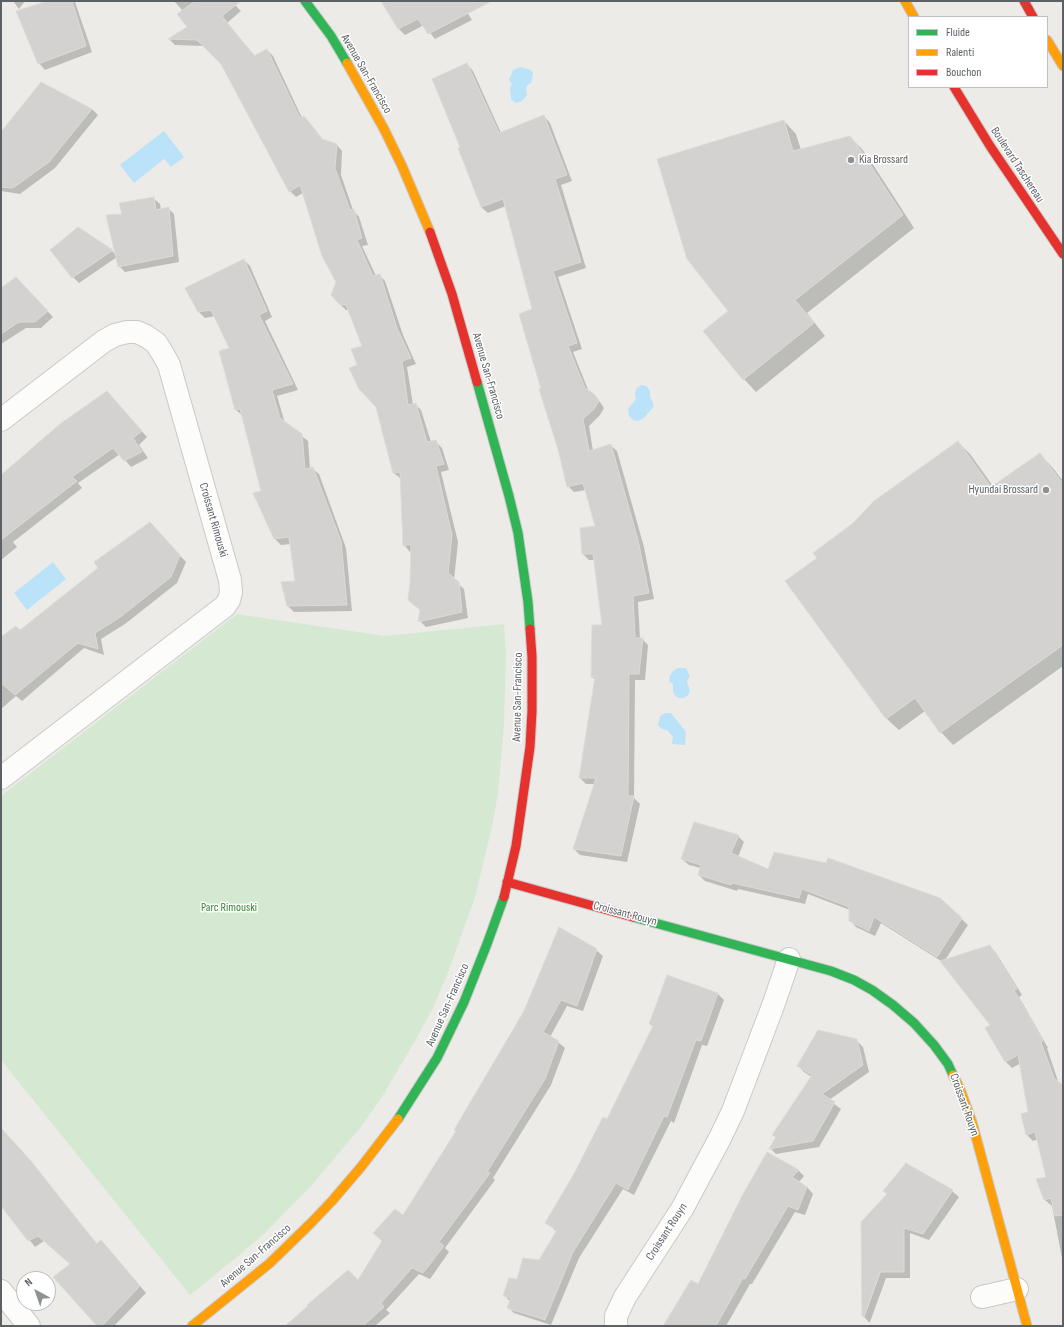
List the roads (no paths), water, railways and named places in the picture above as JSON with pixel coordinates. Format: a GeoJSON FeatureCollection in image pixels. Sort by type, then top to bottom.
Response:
{"type":"FeatureCollection","features":[{"type":"Feature","properties":{"kind":"street","name":"Avenue San-Francisco"},"geometry":{"type":"LineString","coordinates":[[192,1326],[255,1276],[311,1223],[361,1167],[399,1118],[437,1058],[464,1002],[495,923],[516,846],[530,747],[532,657],[528,602],[518,533],[509,496],[459,320],[434,242],[399,160],[369,100],[330,36],[305,1]]}},
{"type":"Feature","properties":{"kind":"street"},"geometry":{"type":"LineString","coordinates":[[905,1],[913,16]]}},
{"type":"Feature","properties":{"kind":"street"},"geometry":{"type":"LineString","coordinates":[[1024,1],[1032,16]]}},
{"type":"Feature","properties":{"kind":"street"},"geometry":{"type":"LineString","coordinates":[[1048,42],[1063,66]]}},
{"type":"Feature","properties":{"kind":"street","name":"Boulevard Taschereau"},"geometry":{"type":"LineString","coordinates":[[955,88],[990,146],[1063,254]]}},
{"type":"Feature","properties":{"kind":"street","name":"Croissant Rimouski"},"geometry":{"type":"LineString","coordinates":[[1,420],[104,341],[115,335],[127,332],[137,332],[156,343],[169,365],[230,580],[231,592],[229,600],[225,606],[1,778]]}},
{"type":"Feature","properties":{"kind":"street","name":"Croissant Rouyn"},"geometry":{"type":"LineString","coordinates":[[507,882],[831,971],[854,980],[894,1005],[914,1023],[934,1045],[948,1064],[960,1089],[972,1122],[1027,1326]]}},
{"type":"Feature","properties":{"kind":"street","name":"Croissant Rouyn"},"geometry":{"type":"LineString","coordinates":[[616,1326],[616,1316],[625,1297],[682,1209],[723,1133],[733,1111],[774,1003],[789,959]]}},
{"type":"Feature","properties":{"kind":"street"},"geometry":{"type":"LineString","coordinates":[[982,1297],[1017,1289]]}},
{"type":"Feature","properties":{"kind":"street"},"geometry":{"type":"LineString","coordinates":[[1,1291],[29,1326]]}},
{"type":"Feature","properties":{"kind":"water"},"geometry":{"type":"Polygon","coordinates":[[[521,67],[531,70],[533,73],[531,83],[527,85],[527,95],[522,101],[516,103],[511,99],[510,88],[512,84],[509,80],[513,70],[521,67]]]}},
{"type":"Feature","properties":{"kind":"water"},"geometry":{"type":"Polygon","coordinates":[[[164,131],[184,157],[171,167],[164,159],[134,183],[120,165],[164,131]]]}},
{"type":"Feature","properties":{"kind":"water"},"geometry":{"type":"Polygon","coordinates":[[[641,385],[646,386],[650,391],[650,396],[654,406],[644,418],[638,421],[633,420],[629,416],[628,409],[636,399],[636,389],[641,385]]]}},
{"type":"Feature","properties":{"kind":"water"},"geometry":{"type":"Polygon","coordinates":[[[53,562],[66,579],[27,610],[14,593],[53,562]]]}},
{"type":"Feature","properties":{"kind":"water"},"geometry":{"type":"Polygon","coordinates":[[[686,668],[690,677],[687,682],[690,691],[684,698],[675,696],[673,684],[669,681],[670,675],[674,670],[686,668]]]}},
{"type":"Feature","properties":{"kind":"water"},"geometry":{"type":"Polygon","coordinates":[[[665,713],[671,713],[686,732],[685,745],[672,744],[673,737],[667,730],[662,729],[658,725],[660,716],[665,713]]]}},
{"type":"Feature","properties":{"kind":"place","name":"Kia Brossard"},"geometry":{"type":"Point","coordinates":[851,160]}},
{"type":"Feature","properties":{"kind":"place","name":"Hyundai Brossard"},"geometry":{"type":"Point","coordinates":[1046,490]}},
{"type":"Feature","properties":{"kind":"park label","name":"Parc Rimouski"},"geometry":{"type":"Point","coordinates":[229,908]}}]}
